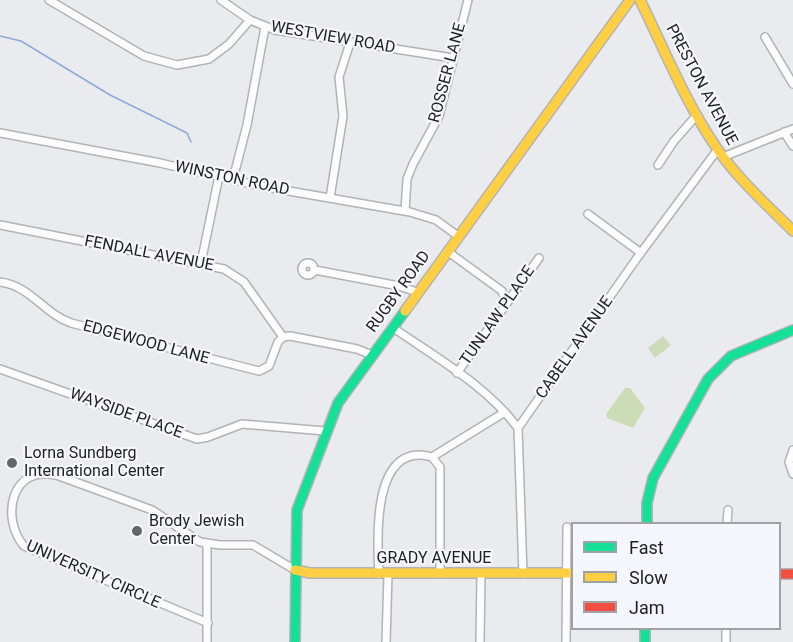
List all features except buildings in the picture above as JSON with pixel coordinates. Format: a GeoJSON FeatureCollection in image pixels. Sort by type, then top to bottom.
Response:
{"type":"FeatureCollection","features":[{"type":"Feature","properties":{"kind":"street"},"geometry":{"type":"LineString","coordinates":[[48,0],[144,56],[177,64],[209,59],[229,44],[250,20]]}},
{"type":"Feature","properties":{"kind":"street","name":"WESTVIEW ROAD"},"geometry":{"type":"LineString","coordinates":[[220,0],[265,27],[350,43],[453,58]]}},
{"type":"Feature","properties":{"kind":"street","name":"ROSSER LANE"},"geometry":{"type":"LineString","coordinates":[[405,211],[410,169],[439,116],[468,0]]}},
{"type":"Feature","properties":{"kind":"street","name":"RUGBY ROAD"},"geometry":{"type":"LineString","coordinates":[[295,642],[297,510],[325,431],[338,403],[630,0]]}},
{"type":"Feature","properties":{"kind":"street","name":"PRESTON AVENUE"},"geometry":{"type":"LineString","coordinates":[[640,0],[698,115],[720,153],[793,231]]}},
{"type":"Feature","properties":{"kind":"street"},"geometry":{"type":"LineString","coordinates":[[233,179],[248,125],[265,27]]}},
{"type":"Feature","properties":{"kind":"street"},"geometry":{"type":"LineString","coordinates":[[765,38],[793,84]]}},
{"type":"Feature","properties":{"kind":"street"},"geometry":{"type":"LineString","coordinates":[[330,198],[343,116],[339,77],[350,43]]}},
{"type":"Feature","properties":{"kind":"street"},"geometry":{"type":"LineString","coordinates":[[658,165],[674,141],[698,115]]}},
{"type":"Feature","properties":{"kind":"street"},"geometry":{"type":"LineString","coordinates":[[720,153],[793,129]]}},
{"type":"Feature","properties":{"kind":"street"},"geometry":{"type":"LineString","coordinates":[[784,132],[793,146]]}},
{"type":"Feature","properties":{"kind":"street","name":"WINSTON ROAD"},"geometry":{"type":"LineString","coordinates":[[0,133],[405,211],[436,220],[458,236]]}},
{"type":"Feature","properties":{"kind":"street","name":"CABELL AVENUE"},"geometry":{"type":"LineString","coordinates":[[518,428],[641,253],[720,153]]}},
{"type":"Feature","properties":{"kind":"street"},"geometry":{"type":"LineString","coordinates":[[201,263],[219,176]]}},
{"type":"Feature","properties":{"kind":"street"},"geometry":{"type":"LineString","coordinates":[[588,214],[641,253]]}},
{"type":"Feature","properties":{"kind":"street","name":"FENDALL AVENUE"},"geometry":{"type":"LineString","coordinates":[[0,225],[224,269],[239,277],[283,337]]}},
{"type":"Feature","properties":{"kind":"street"},"geometry":{"type":"LineString","coordinates":[[447,251],[502,291],[506,297],[505,305]]}},
{"type":"Feature","properties":{"kind":"street","name":"TUNLAW PLACE"},"geometry":{"type":"LineString","coordinates":[[457,373],[539,258]]}},
{"type":"Feature","properties":{"kind":"street"},"geometry":{"type":"LineString","coordinates":[[315,270],[399,286],[417,292]]}},
{"type":"Feature","properties":{"kind":"street","name":"EDGEWOOD LANE"},"geometry":{"type":"LineString","coordinates":[[0,282],[27,291],[55,315],[71,323],[259,371],[269,366],[278,342],[283,337]]}},
{"type":"Feature","properties":{"kind":"street"},"geometry":{"type":"LineString","coordinates":[[392,327],[457,373],[505,412],[518,428],[523,574]]}},
{"type":"Feature","properties":{"kind":"street"},"geometry":{"type":"LineString","coordinates":[[647,522],[650,493],[659,465],[716,369],[740,351],[793,330]]}},
{"type":"Feature","properties":{"kind":"street"},"geometry":{"type":"LineString","coordinates":[[283,337],[290,336],[357,349],[372,355]]}},
{"type":"Feature","properties":{"kind":"street","name":"WAYSIDE PLACE"},"geometry":{"type":"LineString","coordinates":[[0,369],[191,438],[208,437],[242,424],[325,431]]}},
{"type":"Feature","properties":{"kind":"street"},"geometry":{"type":"LineString","coordinates":[[386,642],[384,574],[377,517],[386,483],[397,466],[407,459],[421,455],[432,457],[505,412]]}},
{"type":"Feature","properties":{"kind":"street"},"geometry":{"type":"LineString","coordinates":[[793,450],[789,462],[793,474]]}},
{"type":"Feature","properties":{"kind":"street"},"geometry":{"type":"LineString","coordinates":[[432,457],[440,469],[440,574]]}},
{"type":"Feature","properties":{"kind":"street","name":"UNIVERSITY CIRCLE"},"geometry":{"type":"LineString","coordinates":[[208,623],[24,546],[13,532],[9,498],[14,486],[24,478],[40,473],[55,474],[152,510],[192,538],[207,544],[253,545],[295,570]]}},
{"type":"Feature","properties":{"kind":"street"},"geometry":{"type":"LineString","coordinates":[[727,522],[728,510]]}},
{"type":"Feature","properties":{"kind":"street"},"geometry":{"type":"LineString","coordinates":[[566,642],[569,573],[567,527]]}},
{"type":"Feature","properties":{"kind":"street"},"geometry":{"type":"LineString","coordinates":[[207,544],[207,642]]}},
{"type":"Feature","properties":{"kind":"street","name":"GRADY AVENUE"},"geometry":{"type":"LineString","coordinates":[[295,570],[310,573],[384,574],[569,573]]}},
{"type":"Feature","properties":{"kind":"street"},"geometry":{"type":"LineString","coordinates":[[480,642],[481,574]]}},
{"type":"Feature","properties":{"kind":"green space"},"geometry":{"type":"Polygon","coordinates":[[[663,336],[671,345],[655,358],[648,348],[663,336]]]}},
{"type":"Feature","properties":{"kind":"green space"},"geometry":{"type":"Polygon","coordinates":[[[625,388],[630,388],[645,408],[633,428],[607,418],[606,414],[625,388]]]}},
{"type":"Feature","properties":{"kind":"waterway"},"geometry":{"type":"LineString","coordinates":[[0,36],[21,41],[110,95],[187,133],[191,142]]}},
{"type":"Feature","properties":{"kind":"traffic: fast"},"geometry":{"type":"LineString","coordinates":[[295,642],[297,510],[338,403],[405,311]]}},
{"type":"Feature","properties":{"kind":"traffic: fast"},"geometry":{"type":"LineString","coordinates":[[647,522],[647,503],[653,478],[708,379],[731,356],[793,330]]}},
{"type":"Feature","properties":{"kind":"traffic: fast"},"geometry":{"type":"LineString","coordinates":[[645,630],[645,642]]}},
{"type":"Feature","properties":{"kind":"traffic: slow"},"geometry":{"type":"LineString","coordinates":[[405,311],[630,0]]}},
{"type":"Feature","properties":{"kind":"traffic: slow"},"geometry":{"type":"LineString","coordinates":[[640,0],[706,132],[744,182],[793,231]]}},
{"type":"Feature","properties":{"kind":"traffic: slow"},"geometry":{"type":"LineString","coordinates":[[295,570],[310,573],[571,573]]}},
{"type":"Feature","properties":{"kind":"traffic: jam"},"geometry":{"type":"LineString","coordinates":[[781,574],[793,574]]}},
{"type":"Feature","properties":{"kind":"place","name":"Lorna Sundberg International Center"},"geometry":{"type":"Point","coordinates":[12,463]}},
{"type":"Feature","properties":{"kind":"place","name":"Brody Jewish Center"},"geometry":{"type":"Point","coordinates":[137,531]}}]}
